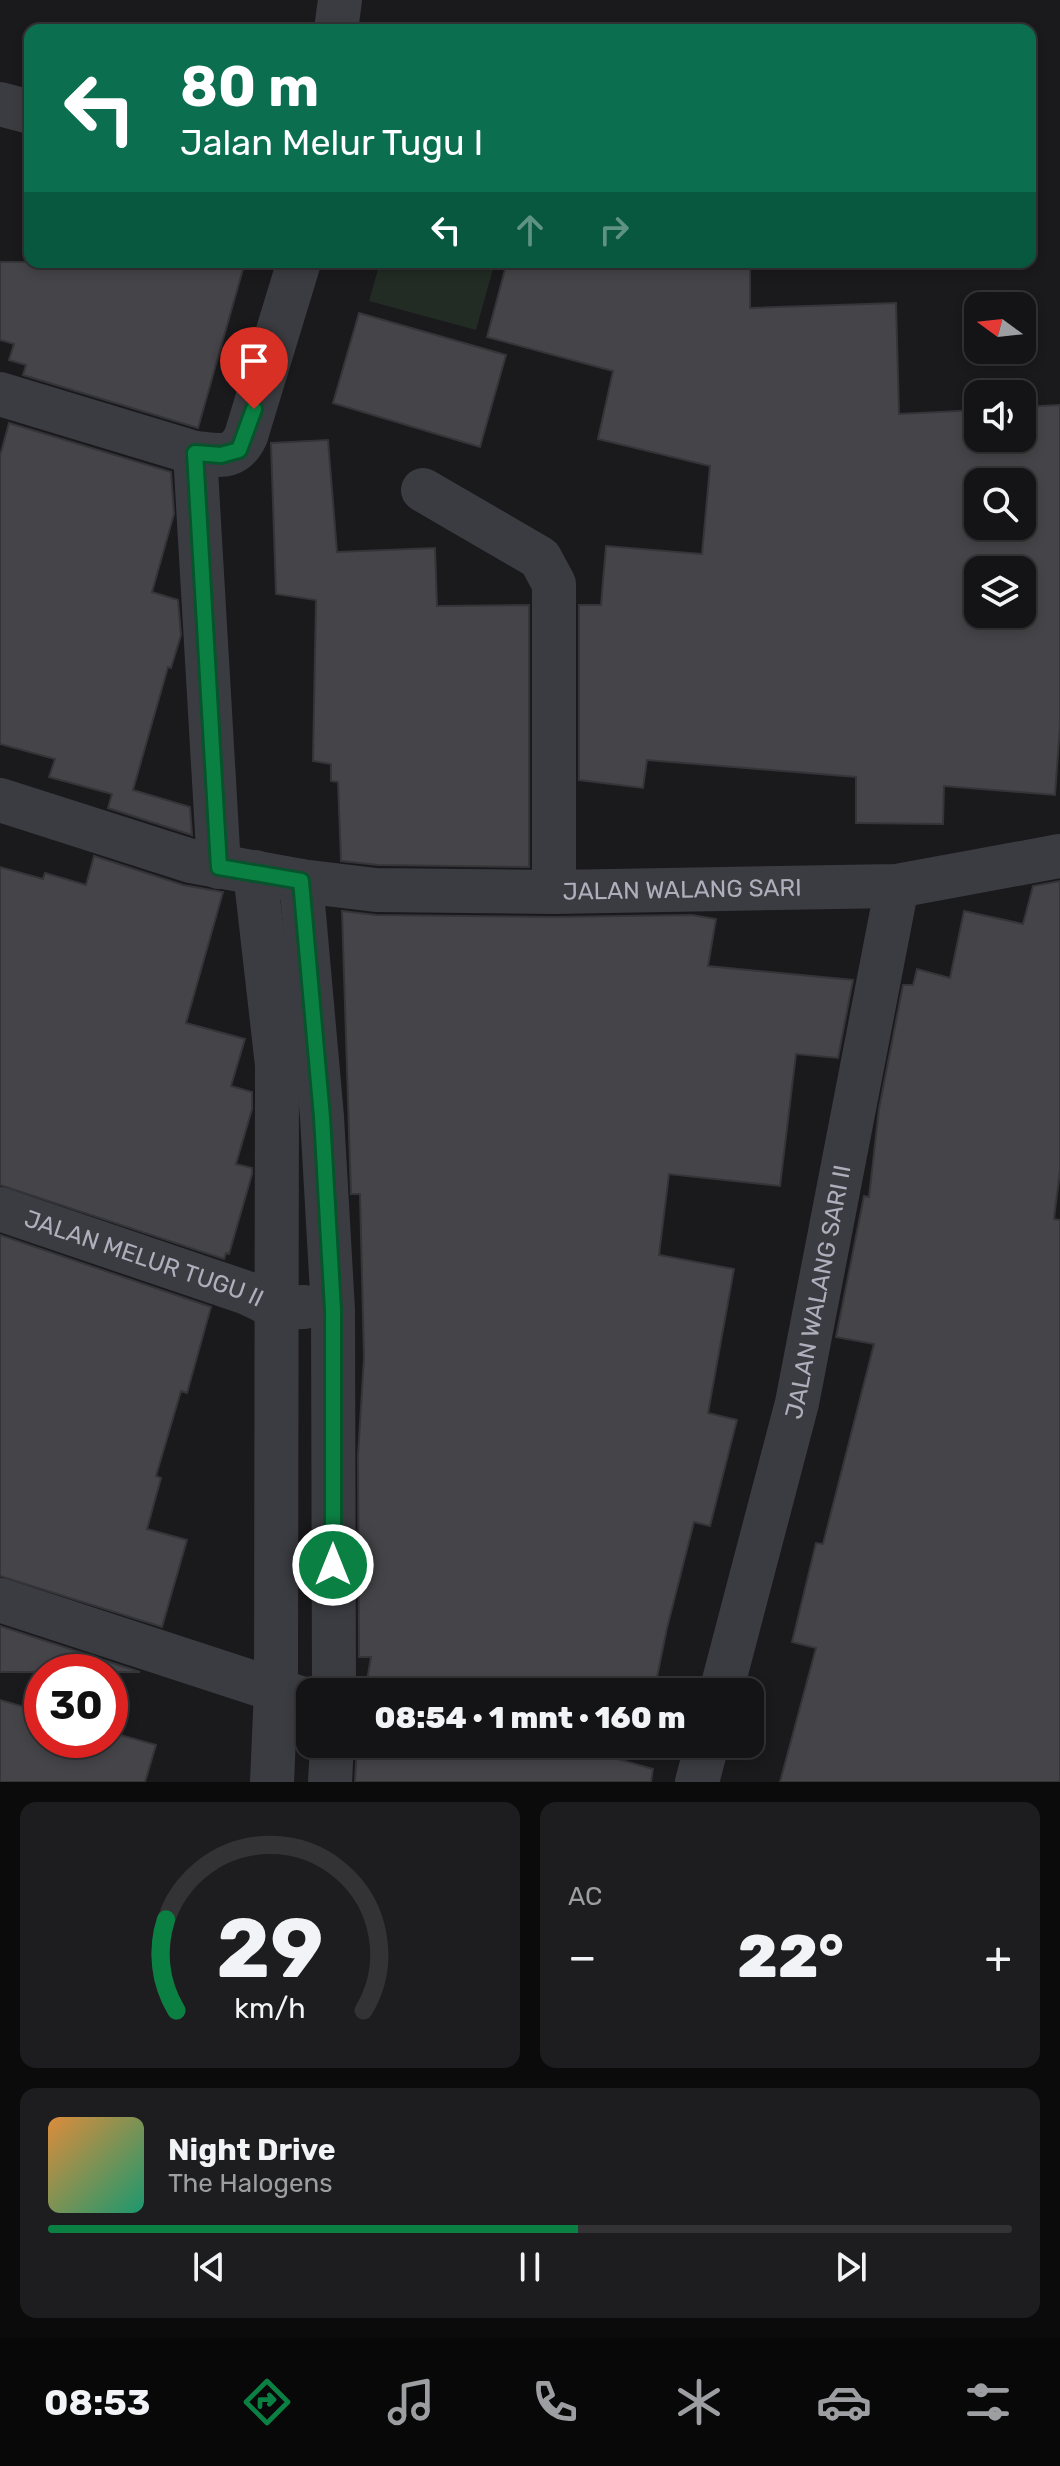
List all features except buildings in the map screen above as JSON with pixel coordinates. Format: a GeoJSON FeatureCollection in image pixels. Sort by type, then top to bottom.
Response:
{"type":"FeatureCollection","features":[{"type":"Feature","properties":{"kind":"street"},"geometry":{"type":"LineString","coordinates":[[337,24],[340,0]]}},
{"type":"Feature","properties":{"kind":"street"},"geometry":{"type":"LineString","coordinates":[[0,104],[24,110]]}},
{"type":"Feature","properties":{"kind":"street"},"geometry":{"type":"LineString","coordinates":[[0,394],[208,454],[239,450],[246,436],[297,268]]}},
{"type":"Feature","properties":{"kind":"street"},"geometry":{"type":"LineString","coordinates":[[208,454],[237,870],[277,1065],[303,1308],[333,1678]]}},
{"type":"Feature","properties":{"kind":"street"},"geometry":{"type":"LineString","coordinates":[[423,490],[540,558],[554,584],[554,892]]}},
{"type":"Feature","properties":{"kind":"street","name":"JALAN WALANG SARI"},"geometry":{"type":"LineString","coordinates":[[0,800],[191,861],[301,881],[376,890],[554,892],[897,886],[1060,856]]}},
{"type":"Feature","properties":{"kind":"street"},"geometry":{"type":"LineString","coordinates":[[272,1782],[293,1696],[303,1308],[322,1117],[301,881]]}},
{"type":"Feature","properties":{"kind":"street","name":"JALAN WALANG SARI II"},"geometry":{"type":"LineString","coordinates":[[725,1678],[797,1403],[897,886]]}},
{"type":"Feature","properties":{"kind":"street","name":"JALAN MELUR TUGU II"},"geometry":{"type":"LineString","coordinates":[[0,1209],[247,1293],[303,1308]]}},
{"type":"Feature","properties":{"kind":"street"},"geometry":{"type":"LineString","coordinates":[[0,1600],[293,1696]]}},
{"type":"Feature","properties":{"kind":"street"},"geometry":{"type":"LineString","coordinates":[[330,1782],[331,1758]]}},
{"type":"Feature","properties":{"kind":"street"},"geometry":{"type":"LineString","coordinates":[[697,1782],[703,1758]]}},
{"type":"Feature","properties":{"kind":"shaded area"},"geometry":{"type":"Polygon","coordinates":[[[378,268],[493,268],[476,330],[369,301],[378,268]]]}},
{"type":"Feature","properties":{"kind":"route"},"geometry":{"type":"LineString","coordinates":[[254,409],[239,450],[221,455],[195,453],[219,867],[301,881],[322,1117],[333,1310],[333,1565]]}}]}
